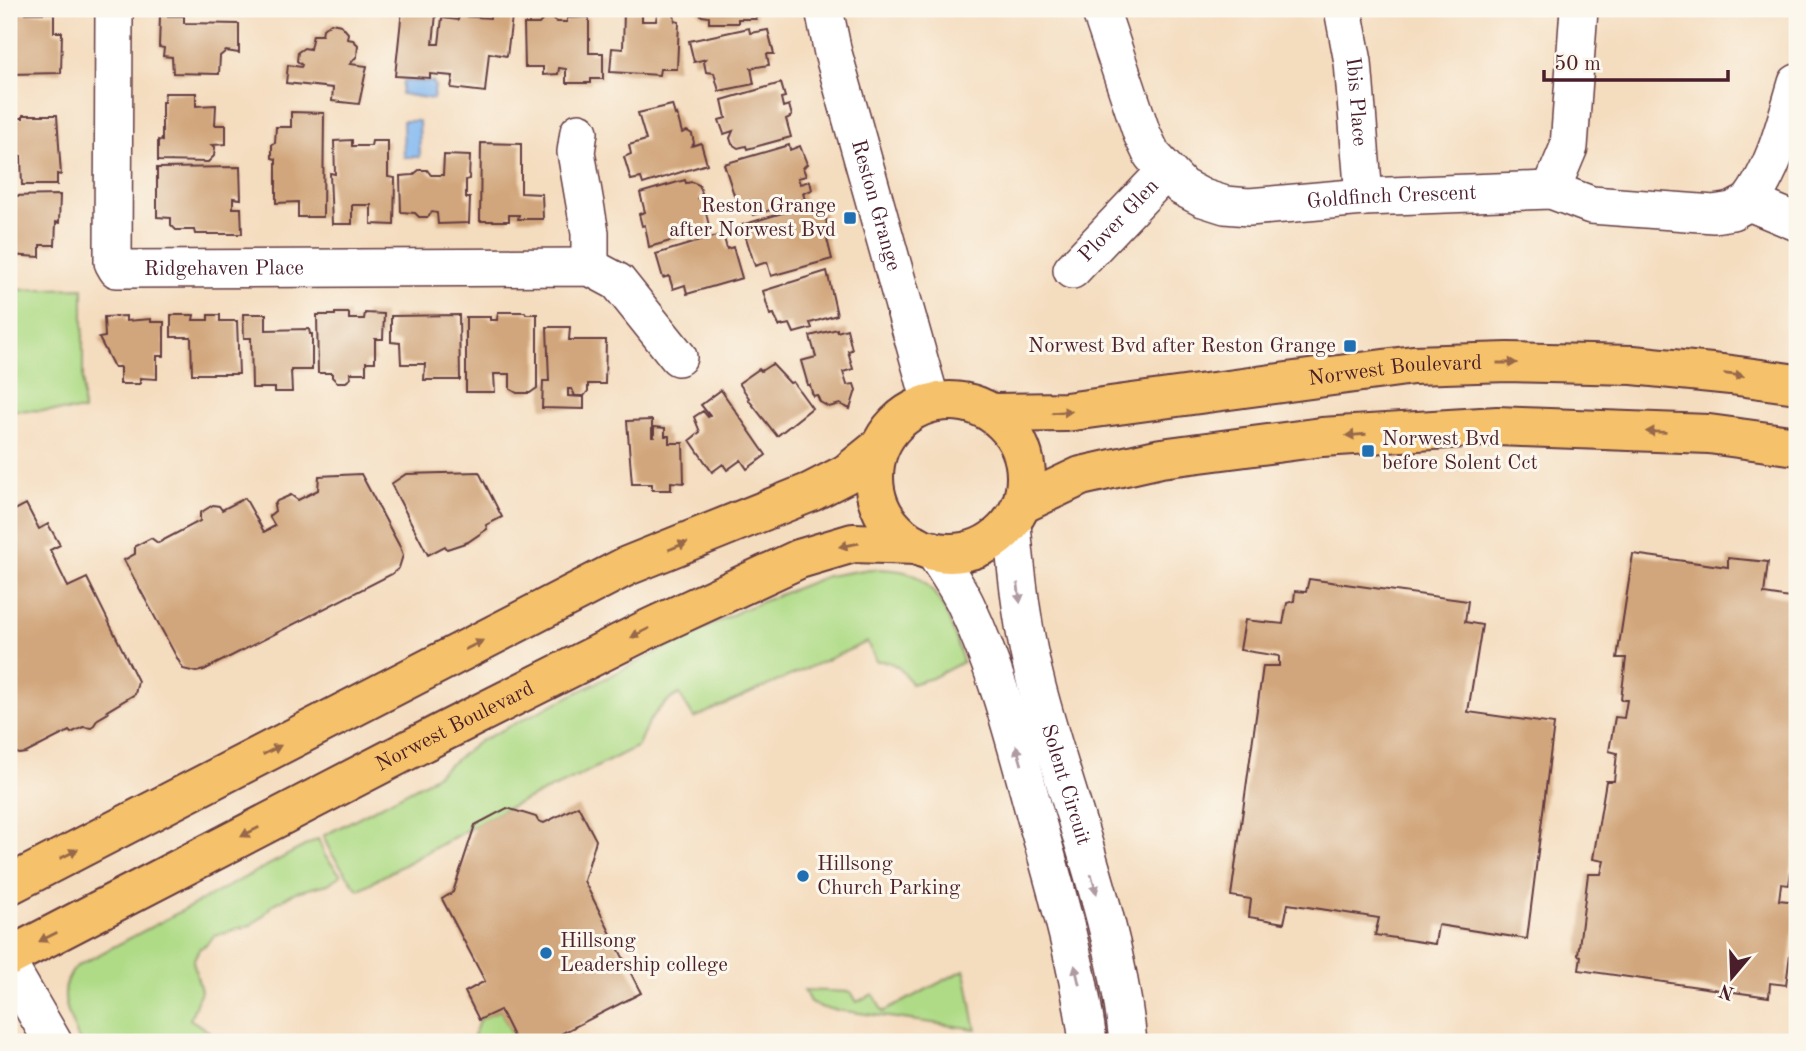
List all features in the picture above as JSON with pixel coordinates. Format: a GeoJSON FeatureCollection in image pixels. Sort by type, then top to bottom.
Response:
{"type":"FeatureCollection","features":[{"type":"Feature","properties":{"kind":"main road","name":"Norwest Boulevard"},"geometry":{"type":"LineString","coordinates":[[994,413],[1066,412],[1413,365],[1508,362],[1633,365],[1731,374],[1797,384]]}},
{"type":"Feature","properties":{"kind":"main road"},"geometry":{"type":"LineString","coordinates":[[1017,515],[1026,471],[1017,441],[994,413],[958,401],[932,402],[907,412],[889,428],[877,449],[873,469],[875,495],[880,508],[895,530],[925,548],[955,552],[978,549],[996,539],[1017,515],[1081,476],[1161,458],[1322,437],[1497,426],[1709,434],[1797,446]]}},
{"type":"Feature","properties":{"kind":"main road"},"geometry":{"type":"LineString","coordinates":[[9,885],[627,566],[811,492],[846,474],[877,449]]}},
{"type":"Feature","properties":{"kind":"main road","name":"Norwest Boulevard"},"geometry":{"type":"LineString","coordinates":[[9,957],[453,727],[650,628],[799,559],[853,543],[925,548]]}},
{"type":"Feature","properties":{"kind":"street","name":"Ridgehaven Place"},"geometry":{"type":"LineString","coordinates":[[114,9],[113,262],[117,269],[590,267]]}},
{"type":"Feature","properties":{"kind":"street","name":"Reston Grange"},"geometry":{"type":"LineString","coordinates":[[824,9],[837,66],[932,402]]}},
{"type":"Feature","properties":{"kind":"street","name":"Goldfinch Crescent"},"geometry":{"type":"LineString","coordinates":[[1100,9],[1142,134],[1152,155],[1182,187],[1225,205],[1552,190],[1591,205],[1714,214],[1732,211],[1749,202]]}},
{"type":"Feature","properties":{"kind":"street","name":"Ibis Place"},"geometry":{"type":"LineString","coordinates":[[1343,9],[1353,62],[1364,197]]}},
{"type":"Feature","properties":{"kind":"street"},"geometry":{"type":"LineString","coordinates":[[1552,190],[1569,147],[1579,9]]}},
{"type":"Feature","properties":{"kind":"street"},"geometry":{"type":"LineString","coordinates":[[1797,83],[1770,166],[1761,187],[1749,202],[1797,222]]}},
{"type":"Feature","properties":{"kind":"street"},"geometry":{"type":"LineString","coordinates":[[579,132],[576,152],[590,233],[590,267],[618,282],[678,356]]}},
{"type":"Feature","properties":{"kind":"street","name":"Plover Glen"},"geometry":{"type":"LineString","coordinates":[[1072,270],[1166,172]]}},
{"type":"Feature","properties":{"kind":"street","name":"Solent Circuit"},"geometry":{"type":"LineString","coordinates":[[1017,515],[1019,593],[1029,653],[1117,968],[1128,1042]]}},
{"type":"Feature","properties":{"kind":"street","name":"Solent Circuit"},"geometry":{"type":"LineString","coordinates":[[925,548],[965,604],[1003,701],[1054,881],[1083,1003],[1088,1042]]}},
{"type":"Feature","properties":{"kind":"street"},"geometry":{"type":"LineString","coordinates":[[9,966],[53,1042]]}},
{"type":"Feature","properties":{"kind":"green space"},"geometry":{"type":"Polygon","coordinates":[[[83,288],[83,411],[9,410],[9,290],[83,288]]]}},
{"type":"Feature","properties":{"kind":"green space"},"geometry":{"type":"Polygon","coordinates":[[[870,569],[909,573],[930,588],[945,611],[963,662],[932,678],[911,684],[897,666],[876,661],[867,642],[694,718],[679,694],[653,716],[638,746],[507,808],[358,890],[331,853],[323,836],[428,781],[480,741],[744,609],[827,576],[870,569]]]}},
{"type":"Feature","properties":{"kind":"green space"},"geometry":{"type":"Polygon","coordinates":[[[318,839],[325,856],[341,875],[328,884],[296,892],[272,905],[251,925],[214,936],[199,949],[193,961],[201,991],[190,1019],[225,1042],[80,1042],[68,1013],[65,994],[66,984],[77,966],[318,839]]]}},
{"type":"Feature","properties":{"kind":"green space"},"geometry":{"type":"Polygon","coordinates":[[[964,970],[976,1029],[823,1008],[810,1002],[804,990],[851,992],[857,1002],[873,994],[883,1012],[964,970]]]}},
{"type":"Feature","properties":{"kind":"green space"},"geometry":{"type":"Polygon","coordinates":[[[500,1010],[516,1042],[472,1042],[479,1020],[500,1010]]]}},
{"type":"Feature","properties":{"kind":"water"},"geometry":{"type":"Polygon","coordinates":[[[403,81],[433,82],[433,99],[401,94],[403,81]]]}},
{"type":"Feature","properties":{"kind":"water"},"geometry":{"type":"Polygon","coordinates":[[[403,121],[419,121],[420,157],[404,157],[403,121]]]}},
{"type":"Feature","properties":{"kind":"building"},"geometry":{"type":"Polygon","coordinates":[[[662,9],[669,9],[674,14],[675,21],[679,22],[677,69],[660,69],[659,75],[610,72],[612,48],[623,49],[624,12],[642,11],[642,21],[656,21],[657,14],[662,9]]]}},
{"type":"Feature","properties":{"kind":"building"},"geometry":{"type":"Polygon","coordinates":[[[696,9],[756,9],[756,19],[738,19],[738,23],[709,23],[709,17],[702,16],[696,9]]]}},
{"type":"Feature","properties":{"kind":"building"},"geometry":{"type":"Polygon","coordinates":[[[402,10],[436,14],[433,44],[439,44],[442,18],[490,18],[490,15],[512,17],[507,56],[489,53],[485,92],[451,88],[453,76],[395,76],[402,10]]]}},
{"type":"Feature","properties":{"kind":"building"},"geometry":{"type":"Polygon","coordinates":[[[9,13],[54,13],[54,32],[62,32],[61,73],[9,74],[9,13]]]}},
{"type":"Feature","properties":{"kind":"building"},"geometry":{"type":"Polygon","coordinates":[[[160,16],[184,16],[184,23],[239,24],[239,53],[226,51],[220,56],[219,74],[173,73],[172,57],[163,56],[164,48],[159,47],[160,16]]]}},
{"type":"Feature","properties":{"kind":"building"},"geometry":{"type":"Polygon","coordinates":[[[545,17],[557,22],[567,22],[567,18],[589,17],[589,53],[603,53],[603,79],[591,79],[591,83],[566,83],[566,69],[559,68],[558,74],[543,75],[543,67],[525,67],[524,24],[539,24],[545,17]]]}},
{"type":"Feature","properties":{"kind":"building"},"geometry":{"type":"Polygon","coordinates":[[[331,23],[341,25],[348,33],[347,39],[358,45],[357,56],[350,64],[367,66],[359,104],[332,101],[333,88],[286,83],[288,65],[301,67],[297,61],[298,52],[304,48],[310,49],[313,35],[322,35],[323,29],[331,23]]]}},
{"type":"Feature","properties":{"kind":"building"},"geometry":{"type":"Polygon","coordinates":[[[749,28],[750,33],[768,30],[774,54],[767,54],[769,65],[751,68],[754,84],[719,91],[714,73],[706,72],[706,59],[694,62],[689,41],[749,28]]]}},
{"type":"Feature","properties":{"kind":"building"},"geometry":{"type":"Polygon","coordinates":[[[781,83],[785,97],[781,98],[783,107],[789,105],[792,116],[786,119],[791,137],[747,149],[746,146],[738,148],[732,144],[730,138],[733,131],[724,134],[719,120],[726,118],[722,100],[781,83]]]}},
{"type":"Feature","properties":{"kind":"building"},"geometry":{"type":"Polygon","coordinates":[[[165,93],[196,93],[196,106],[216,105],[215,125],[226,125],[226,144],[212,145],[215,147],[214,156],[208,162],[158,161],[158,140],[162,141],[162,102],[165,93]]]}},
{"type":"Feature","properties":{"kind":"building"},"geometry":{"type":"Polygon","coordinates":[[[672,105],[682,133],[687,131],[692,134],[692,146],[701,143],[707,164],[643,184],[641,178],[631,180],[624,157],[631,154],[629,145],[646,140],[638,113],[672,105]]]}},
{"type":"Feature","properties":{"kind":"building"},"geometry":{"type":"Polygon","coordinates":[[[291,112],[324,113],[323,217],[298,217],[298,202],[276,203],[276,159],[272,158],[272,144],[275,143],[276,127],[291,127],[291,112]]]}},
{"type":"Feature","properties":{"kind":"building"},"geometry":{"type":"Polygon","coordinates":[[[23,115],[57,115],[61,175],[57,174],[57,185],[22,185],[21,156],[13,155],[12,118],[23,118],[23,115]]]}},
{"type":"Feature","properties":{"kind":"building"},"geometry":{"type":"Polygon","coordinates":[[[352,140],[352,146],[371,146],[372,141],[388,141],[388,177],[395,178],[394,225],[371,224],[371,205],[352,205],[352,224],[332,224],[330,173],[335,174],[334,141],[352,140]]]}},
{"type":"Feature","properties":{"kind":"building"},"geometry":{"type":"Polygon","coordinates":[[[481,143],[521,144],[521,193],[542,194],[543,219],[518,219],[519,215],[509,215],[509,221],[480,221],[481,143]]]}},
{"type":"Feature","properties":{"kind":"building"},"geometry":{"type":"Polygon","coordinates":[[[789,145],[790,150],[800,146],[807,164],[803,168],[806,176],[798,178],[800,184],[810,181],[812,190],[803,193],[805,200],[753,215],[749,201],[737,204],[724,164],[789,145]]]}},
{"type":"Feature","properties":{"kind":"building"},"geometry":{"type":"Polygon","coordinates":[[[444,155],[470,156],[469,179],[466,180],[466,198],[470,198],[469,223],[438,224],[437,213],[419,217],[415,213],[401,212],[400,176],[413,175],[419,170],[427,170],[431,175],[443,175],[444,155]]]}},
{"type":"Feature","properties":{"kind":"building"},"geometry":{"type":"Polygon","coordinates":[[[240,167],[241,199],[233,198],[233,208],[241,208],[242,234],[195,234],[194,230],[176,230],[171,225],[171,218],[157,217],[157,168],[240,167]]]}},
{"type":"Feature","properties":{"kind":"building"},"geometry":{"type":"Polygon","coordinates":[[[685,180],[686,183],[699,185],[702,193],[699,198],[705,197],[710,230],[649,247],[645,225],[642,226],[639,214],[645,212],[640,193],[685,180]]]}},
{"type":"Feature","properties":{"kind":"building"},"geometry":{"type":"Polygon","coordinates":[[[60,195],[55,245],[40,245],[40,257],[9,255],[9,196],[60,195]]]}},
{"type":"Feature","properties":{"kind":"building"},"geometry":{"type":"Polygon","coordinates":[[[806,206],[807,210],[818,207],[819,210],[824,209],[827,224],[820,229],[821,236],[826,235],[832,259],[771,276],[767,262],[755,266],[742,225],[806,206]]]}},
{"type":"Feature","properties":{"kind":"building"},"geometry":{"type":"Polygon","coordinates":[[[723,234],[727,249],[733,247],[742,278],[687,294],[685,285],[673,289],[669,276],[663,278],[656,254],[723,234]]]}},
{"type":"Feature","properties":{"kind":"building"},"geometry":{"type":"Polygon","coordinates":[[[827,271],[837,315],[810,323],[812,328],[794,333],[790,324],[779,326],[774,314],[770,315],[763,291],[827,271]]]}},
{"type":"Feature","properties":{"kind":"building"},"geometry":{"type":"Polygon","coordinates":[[[498,312],[537,314],[537,388],[530,393],[517,393],[510,389],[510,374],[494,374],[495,392],[466,392],[466,317],[490,317],[490,320],[497,320],[498,312]]]}},
{"type":"Feature","properties":{"kind":"building"},"geometry":{"type":"Polygon","coordinates":[[[349,313],[349,319],[364,319],[365,313],[384,314],[383,339],[375,339],[375,362],[366,362],[366,373],[350,373],[351,378],[346,382],[337,382],[332,373],[318,373],[317,315],[349,313]]]}},
{"type":"Feature","properties":{"kind":"building"},"geometry":{"type":"Polygon","coordinates":[[[243,314],[266,314],[266,330],[309,329],[312,334],[312,370],[291,370],[292,392],[275,392],[275,388],[252,388],[251,338],[244,338],[243,314]]]}},
{"type":"Feature","properties":{"kind":"building"},"geometry":{"type":"Polygon","coordinates":[[[171,315],[194,315],[193,320],[208,320],[208,315],[220,315],[220,321],[237,321],[239,374],[192,374],[191,337],[171,337],[171,315]]]}},
{"type":"Feature","properties":{"kind":"building"},"geometry":{"type":"Polygon","coordinates":[[[459,315],[460,380],[424,380],[425,364],[401,364],[400,343],[391,342],[391,316],[459,315]]]}},
{"type":"Feature","properties":{"kind":"building"},"geometry":{"type":"Polygon","coordinates":[[[126,316],[126,321],[151,319],[151,322],[164,322],[164,356],[157,356],[157,379],[140,378],[140,384],[120,384],[120,367],[114,367],[99,338],[105,337],[104,317],[126,316]]]}},
{"type":"Feature","properties":{"kind":"building"},"geometry":{"type":"Polygon","coordinates":[[[547,327],[570,327],[569,340],[606,340],[605,384],[588,384],[588,391],[584,396],[575,396],[572,389],[568,389],[568,396],[584,397],[584,409],[542,408],[543,381],[549,381],[547,327]]]}},
{"type":"Feature","properties":{"kind":"building"},"geometry":{"type":"Polygon","coordinates":[[[837,329],[837,332],[847,329],[852,350],[848,351],[853,369],[843,372],[847,385],[854,384],[856,390],[850,409],[840,404],[829,407],[820,402],[817,395],[813,396],[801,361],[816,357],[810,336],[837,329]]]}},
{"type":"Feature","properties":{"kind":"building"},"geometry":{"type":"Polygon","coordinates":[[[772,364],[790,383],[793,382],[812,408],[777,436],[739,383],[759,369],[761,371],[772,364]]]}},
{"type":"Feature","properties":{"kind":"building"},"geometry":{"type":"Polygon","coordinates":[[[721,390],[766,455],[747,469],[741,460],[727,470],[723,464],[712,472],[690,440],[700,432],[694,417],[703,411],[710,416],[701,405],[721,390]]]}},
{"type":"Feature","properties":{"kind":"building"},"geometry":{"type":"Polygon","coordinates":[[[652,420],[652,437],[654,427],[665,428],[669,443],[683,443],[684,483],[671,482],[671,490],[652,490],[652,484],[632,484],[627,421],[652,420]]]}},
{"type":"Feature","properties":{"kind":"building"},"geometry":{"type":"Polygon","coordinates":[[[479,472],[502,517],[486,525],[487,529],[468,542],[447,549],[445,546],[428,555],[391,484],[406,474],[479,472]]]}},
{"type":"Feature","properties":{"kind":"building"},"geometry":{"type":"Polygon","coordinates":[[[361,474],[400,547],[403,555],[399,568],[204,670],[196,672],[183,669],[124,560],[135,554],[135,546],[151,538],[158,543],[200,521],[200,513],[213,505],[222,510],[245,498],[264,532],[275,526],[269,516],[275,511],[277,501],[291,495],[298,500],[318,490],[319,476],[361,474]]]}},
{"type":"Feature","properties":{"kind":"building"},"geometry":{"type":"Polygon","coordinates":[[[26,504],[39,529],[48,524],[60,545],[50,550],[68,587],[87,578],[138,681],[135,694],[107,711],[92,728],[83,727],[71,733],[69,731],[19,754],[9,750],[9,513],[26,504]]]}},
{"type":"Feature","properties":{"kind":"building"},"geometry":{"type":"Polygon","coordinates":[[[1633,554],[1728,567],[1728,558],[1768,562],[1764,594],[1797,599],[1797,762],[1794,781],[1797,781],[1797,832],[1789,885],[1781,884],[1779,900],[1797,902],[1786,985],[1770,983],[1769,997],[1579,970],[1581,956],[1578,955],[1588,874],[1601,874],[1604,861],[1593,859],[1606,781],[1614,781],[1617,753],[1609,751],[1615,717],[1624,718],[1627,700],[1621,700],[1626,658],[1617,658],[1633,554]]]}},
{"type":"Feature","properties":{"kind":"building"},"geometry":{"type":"Polygon","coordinates":[[[1309,579],[1468,601],[1465,622],[1482,625],[1468,712],[1554,724],[1527,939],[1438,925],[1435,944],[1375,935],[1379,918],[1288,904],[1284,923],[1249,917],[1251,899],[1231,896],[1263,666],[1279,666],[1279,656],[1240,650],[1245,620],[1283,624],[1287,603],[1294,601],[1295,591],[1306,592],[1309,579]]]}},
{"type":"Feature","properties":{"kind":"building"},"geometry":{"type":"Polygon","coordinates":[[[578,806],[596,840],[584,881],[641,993],[545,1042],[516,1042],[500,1010],[479,1020],[465,992],[485,981],[442,899],[453,892],[475,825],[507,808],[536,817],[544,823],[578,806]]]}},
{"type":"Feature","properties":{"kind":"place","name":"Reston Grange after Norwest Bvd"},"geometry":{"type":"Point","coordinates":[850,218]}},
{"type":"Feature","properties":{"kind":"place","name":"Norwest Bvd after Reston Grange"},"geometry":{"type":"Point","coordinates":[1350,346]}},
{"type":"Feature","properties":{"kind":"place","name":"Norwest Bvd before Solent Cct"},"geometry":{"type":"Point","coordinates":[1368,451]}},
{"type":"Feature","properties":{"kind":"place","name":"Hillsong Church Parking"},"geometry":{"type":"Point","coordinates":[803,876]}},
{"type":"Feature","properties":{"kind":"place","name":"Hillsong Leadership college"},"geometry":{"type":"Point","coordinates":[546,953]}}]}
